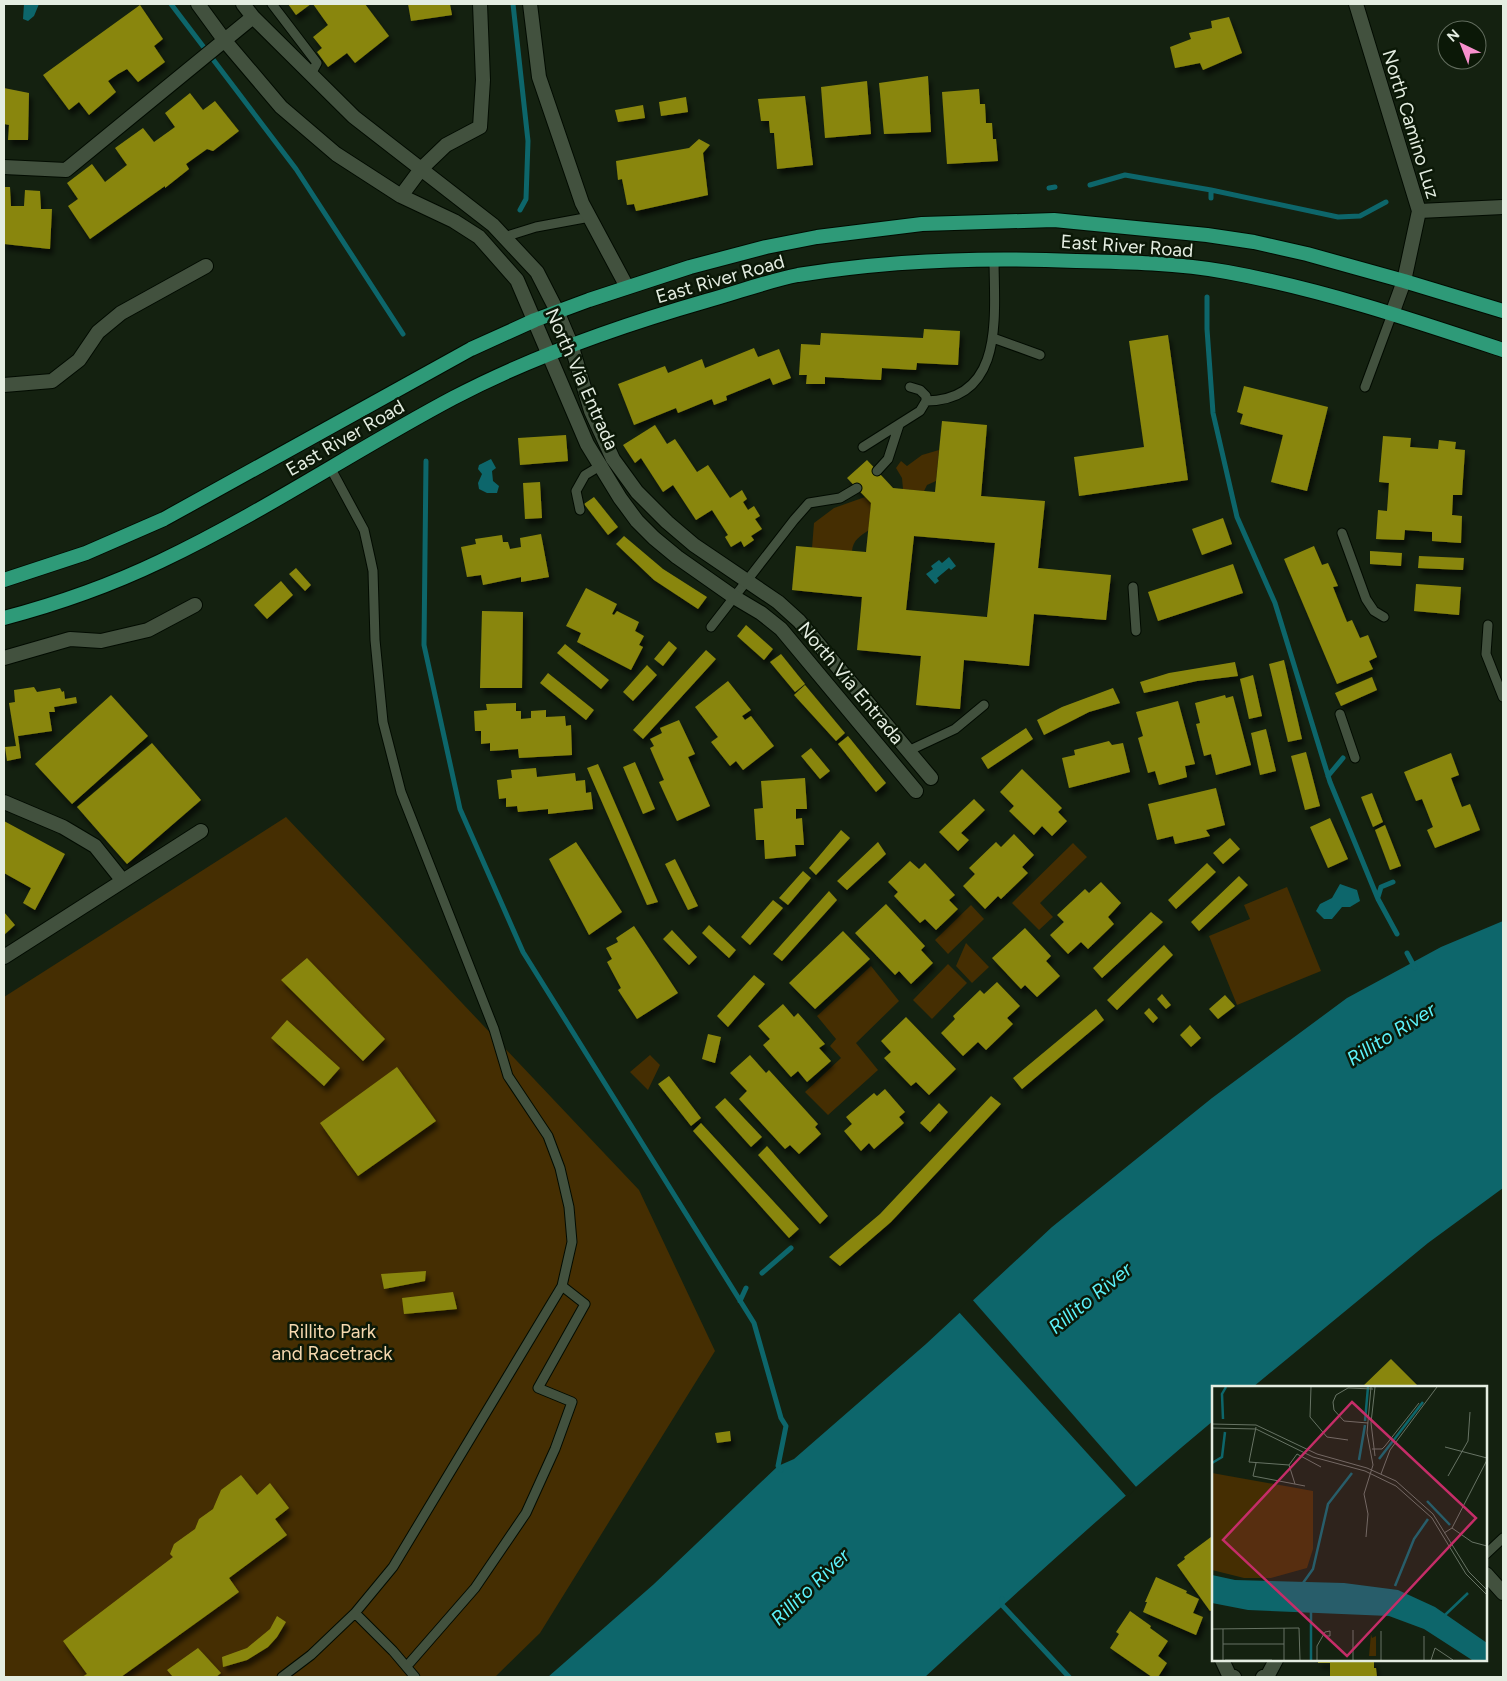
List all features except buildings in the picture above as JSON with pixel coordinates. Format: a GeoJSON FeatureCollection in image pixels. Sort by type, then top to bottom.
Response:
{"type":"FeatureCollection","features":[{"type":"Feature","properties":{"kind":"main road","name":"East River Road"},"geometry":{"type":"LineString","coordinates":[[4,580],[86,553],[164,519],[471,348],[558,311],[627,287],[766,246],[817,237],[922,224],[1054,220],[1207,234],[1254,242],[1404,281],[1503,312]]}},
{"type":"Feature","properties":{"kind":"main road","name":"East River Road"},"geometry":{"type":"LineString","coordinates":[[4,618],[83,593],[157,563],[331,468],[452,398],[508,370],[571,344],[792,276],[904,262],[994,258],[1123,262],[1225,272],[1312,291],[1392,314],[1503,350]]}},
{"type":"Feature","properties":{"kind":"street","name":"North Via Entrada"},"geometry":{"type":"LineString","coordinates":[[198,4],[225,41],[282,107],[336,154],[401,196],[454,221],[479,237],[517,280],[587,444],[637,521],[677,557],[734,597],[761,613],[781,630],[916,791]]}},
{"type":"Feature","properties":{"kind":"street","name":"North Via Entrada"},"geometry":{"type":"LineString","coordinates":[[243,4],[253,17],[354,117],[494,225],[537,272],[558,311],[571,344],[591,411],[613,459],[637,492],[667,522],[694,545],[778,602],[799,621],[932,778]]}},
{"type":"Feature","properties":{"kind":"street"},"geometry":{"type":"LineString","coordinates":[[401,196],[421,169],[446,145],[480,127],[483,80],[480,4]]}},
{"type":"Feature","properties":{"kind":"street"},"geometry":{"type":"LineString","coordinates":[[530,4],[539,77],[582,203],[627,287]]}},
{"type":"Feature","properties":{"kind":"street","name":"North Camino Luz"},"geometry":{"type":"LineString","coordinates":[[1356,4],[1419,210],[1404,281],[1392,314]]}},
{"type":"Feature","properties":{"kind":"street"},"geometry":{"type":"LineString","coordinates":[[4,167],[66,170],[253,17]]}},
{"type":"Feature","properties":{"kind":"street"},"geometry":{"type":"LineString","coordinates":[[1419,210],[1503,207]]}},
{"type":"Feature","properties":{"kind":"street"},"geometry":{"type":"LineString","coordinates":[[4,385],[52,381],[79,360],[98,332],[121,313],[206,266]]}},
{"type":"Feature","properties":{"kind":"street"},"geometry":{"type":"LineString","coordinates":[[4,658],[70,639],[101,641],[148,630],[195,606]]}},
{"type":"Feature","properties":{"kind":"street"},"geometry":{"type":"LineString","coordinates":[[4,802],[63,827],[95,846],[123,881]]}},
{"type":"Feature","properties":{"kind":"street"},"geometry":{"type":"LineString","coordinates":[[4,957],[201,831]]}},
{"type":"Feature","properties":{"kind":"street"},"geometry":{"type":"LineString","coordinates":[[1487,1575],[1503,1593]]}},
{"type":"Feature","properties":{"kind":"street"},"geometry":{"type":"LineString","coordinates":[[1222,1661],[1229,1675],[1234,1677]]}},
{"type":"Feature","properties":{"kind":"street"},"geometry":{"type":"LineString","coordinates":[[1263,1677],[1268,1675],[1275,1661]]}},
{"type":"Feature","properties":{"kind":"lane"},"geometry":{"type":"LineString","coordinates":[[272,4],[317,62],[311,74]]}},
{"type":"Feature","properties":{"kind":"lane"},"geometry":{"type":"LineString","coordinates":[[504,237],[536,226],[590,217]]}},
{"type":"Feature","properties":{"kind":"lane"},"geometry":{"type":"LineString","coordinates":[[926,401],[947,400],[956,396],[982,373],[991,352],[993,338],[994,258]]}},
{"type":"Feature","properties":{"kind":"lane"},"geometry":{"type":"LineString","coordinates":[[1365,387],[1392,314]]}},
{"type":"Feature","properties":{"kind":"lane"},"geometry":{"type":"LineString","coordinates":[[993,338],[1040,356]]}},
{"type":"Feature","properties":{"kind":"lane"},"geometry":{"type":"LineString","coordinates":[[864,447],[920,411],[926,401],[926,396],[920,390],[910,387]]}},
{"type":"Feature","properties":{"kind":"lane"},"geometry":{"type":"LineString","coordinates":[[877,471],[888,459],[899,425]]}},
{"type":"Feature","properties":{"kind":"lane"},"geometry":{"type":"LineString","coordinates":[[580,510],[576,491],[585,475],[600,466]]}},
{"type":"Feature","properties":{"kind":"lane"},"geometry":{"type":"LineString","coordinates":[[282,1677],[311,1655],[355,1614],[393,1567],[562,1286],[572,1242],[570,1207],[560,1168],[548,1136],[508,1076],[494,1029],[401,792],[383,722],[375,640],[373,571],[370,557],[364,530],[331,468]]}},
{"type":"Feature","properties":{"kind":"lane"},"geometry":{"type":"LineString","coordinates":[[711,627],[809,503],[840,498],[857,488]]}},
{"type":"Feature","properties":{"kind":"lane"},"geometry":{"type":"LineString","coordinates":[[1342,533],[1366,599],[1374,612],[1384,617]]}},
{"type":"Feature","properties":{"kind":"lane"},"geometry":{"type":"LineString","coordinates":[[1133,587],[1136,631]]}},
{"type":"Feature","properties":{"kind":"lane"},"geometry":{"type":"LineString","coordinates":[[1488,625],[1486,654],[1503,697]]}},
{"type":"Feature","properties":{"kind":"lane"},"geometry":{"type":"LineString","coordinates":[[908,750],[955,729],[984,705]]}},
{"type":"Feature","properties":{"kind":"lane"},"geometry":{"type":"LineString","coordinates":[[1340,714],[1355,758]]}},
{"type":"Feature","properties":{"kind":"lane"},"geometry":{"type":"LineString","coordinates":[[407,1666],[476,1588],[526,1513],[555,1448],[572,1402],[538,1388],[585,1304],[562,1286]]}},
{"type":"Feature","properties":{"kind":"lane"},"geometry":{"type":"LineString","coordinates":[[1487,1553],[1503,1538]]}},
{"type":"Feature","properties":{"kind":"lane"},"geometry":{"type":"LineString","coordinates":[[355,1614],[407,1666],[415,1677]]}},
{"type":"Feature","properties":{"kind":"green space"},"geometry":{"type":"Polygon","coordinates":[[[939,450],[936,481],[927,485],[924,491],[903,489],[902,478],[896,468],[901,461],[907,466],[922,455],[939,450]]]}},
{"type":"Feature","properties":{"kind":"green space"},"geometry":{"type":"Polygon","coordinates":[[[865,497],[871,503],[869,530],[855,541],[852,551],[812,548],[814,523],[834,508],[865,497]]]}},
{"type":"Feature","properties":{"kind":"green space","name":"Rillito Park and Racetrack"},"geometry":{"type":"Polygon","coordinates":[[[286,817],[639,1190],[715,1351],[540,1633],[495,1677],[4,1677],[4,997],[286,817]]]}},
{"type":"Feature","properties":{"kind":"green space"},"geometry":{"type":"Polygon","coordinates":[[[1073,843],[1087,857],[1040,903],[1053,917],[1039,930],[1012,903],[1073,843]]]}},
{"type":"Feature","properties":{"kind":"green space"},"geometry":{"type":"Polygon","coordinates":[[[1287,887],[1321,971],[1237,1005],[1209,936],[1250,919],[1244,905],[1287,887]]]}},
{"type":"Feature","properties":{"kind":"green space"},"geometry":{"type":"Polygon","coordinates":[[[971,905],[984,919],[948,954],[935,940],[971,905]]]}},
{"type":"Feature","properties":{"kind":"green space"},"geometry":{"type":"Polygon","coordinates":[[[966,943],[989,967],[972,983],[956,966],[966,943]]]}},
{"type":"Feature","properties":{"kind":"green space"},"geometry":{"type":"Polygon","coordinates":[[[948,964],[967,983],[932,1019],[913,1000],[948,964]]]}},
{"type":"Feature","properties":{"kind":"green space"},"geometry":{"type":"Polygon","coordinates":[[[871,966],[899,1001],[856,1043],[878,1070],[828,1115],[805,1092],[841,1058],[830,1046],[836,1039],[817,1016],[871,966]]]}},
{"type":"Feature","properties":{"kind":"green space"},"geometry":{"type":"Polygon","coordinates":[[[650,1055],[660,1065],[648,1090],[630,1072],[650,1055]]]}},
{"type":"Feature","properties":{"kind":"water"},"geometry":{"type":"Polygon","coordinates":[[[24,4],[39,4],[34,16],[28,21],[23,19],[24,4]]]}},
{"type":"Feature","properties":{"kind":"water"},"geometry":{"type":"Polygon","coordinates":[[[491,459],[496,468],[492,471],[493,481],[499,486],[497,493],[487,493],[479,489],[478,483],[482,474],[478,469],[479,465],[491,459]]]}},
{"type":"Feature","properties":{"kind":"water"},"geometry":{"type":"Polygon","coordinates":[[[949,557],[956,566],[951,570],[949,568],[937,578],[939,581],[935,584],[926,574],[933,569],[931,566],[939,560],[942,563],[949,557]]]}},
{"type":"Feature","properties":{"kind":"water"},"geometry":{"type":"Polygon","coordinates":[[[1340,884],[1357,890],[1360,901],[1350,907],[1342,907],[1332,919],[1324,919],[1316,911],[1320,904],[1332,898],[1340,884]]]}},
{"type":"Feature","properties":{"kind":"water","name":"Rillito River"},"geometry":{"type":"Polygon","coordinates":[[[1503,921],[1503,1188],[1428,1243],[1254,1386],[1212,1386],[1212,1422],[1068,1547],[925,1677],[548,1677],[654,1584],[778,1466],[794,1459],[926,1344],[1052,1227],[1212,1098],[1347,998],[1441,947],[1503,921]]]}},
{"type":"Feature","properties":{"kind":"pier"},"geometry":{"type":"Polygon","coordinates":[[[971,1298],[1137,1488],[1127,1497],[958,1311],[971,1298]]]}},
{"type":"Feature","properties":{"kind":"waterway"},"geometry":{"type":"LineString","coordinates":[[171,4],[296,169],[403,334]]}},
{"type":"Feature","properties":{"kind":"waterway"},"geometry":{"type":"LineString","coordinates":[[513,4],[528,141],[526,199],[520,210]]}},
{"type":"Feature","properties":{"kind":"waterway"},"geometry":{"type":"LineString","coordinates":[[1090,185],[1125,175],[1211,190],[1338,217],[1360,216],[1386,202]]}},
{"type":"Feature","properties":{"kind":"waterway"},"geometry":{"type":"LineString","coordinates":[[1049,188],[1055,187]]}},
{"type":"Feature","properties":{"kind":"waterway"},"geometry":{"type":"LineString","coordinates":[[1211,190],[1211,198]]}},
{"type":"Feature","properties":{"kind":"waterway"},"geometry":{"type":"LineString","coordinates":[[1207,297],[1207,329],[1213,413],[1237,517],[1275,603],[1330,782],[1378,899],[1397,934]]}},
{"type":"Feature","properties":{"kind":"waterway"},"geometry":{"type":"LineString","coordinates":[[426,461],[424,645],[460,809],[523,952],[754,1323],[781,1418],[786,1426],[778,1466],[781,1470]]}},
{"type":"Feature","properties":{"kind":"waterway"},"geometry":{"type":"LineString","coordinates":[[1328,776],[1343,758]]}},
{"type":"Feature","properties":{"kind":"waterway"},"geometry":{"type":"LineString","coordinates":[[1378,897],[1381,887],[1393,882]]}},
{"type":"Feature","properties":{"kind":"waterway"},"geometry":{"type":"LineString","coordinates":[[1407,953],[1415,968]]}},
{"type":"Feature","properties":{"kind":"waterway"},"geometry":{"type":"LineString","coordinates":[[762,1273],[791,1248]]}},
{"type":"Feature","properties":{"kind":"waterway"},"geometry":{"type":"LineString","coordinates":[[740,1301],[746,1288]]}},
{"type":"Feature","properties":{"kind":"waterway"},"geometry":{"type":"LineString","coordinates":[[1002,1599],[1002,1605],[1069,1677]]}}]}
